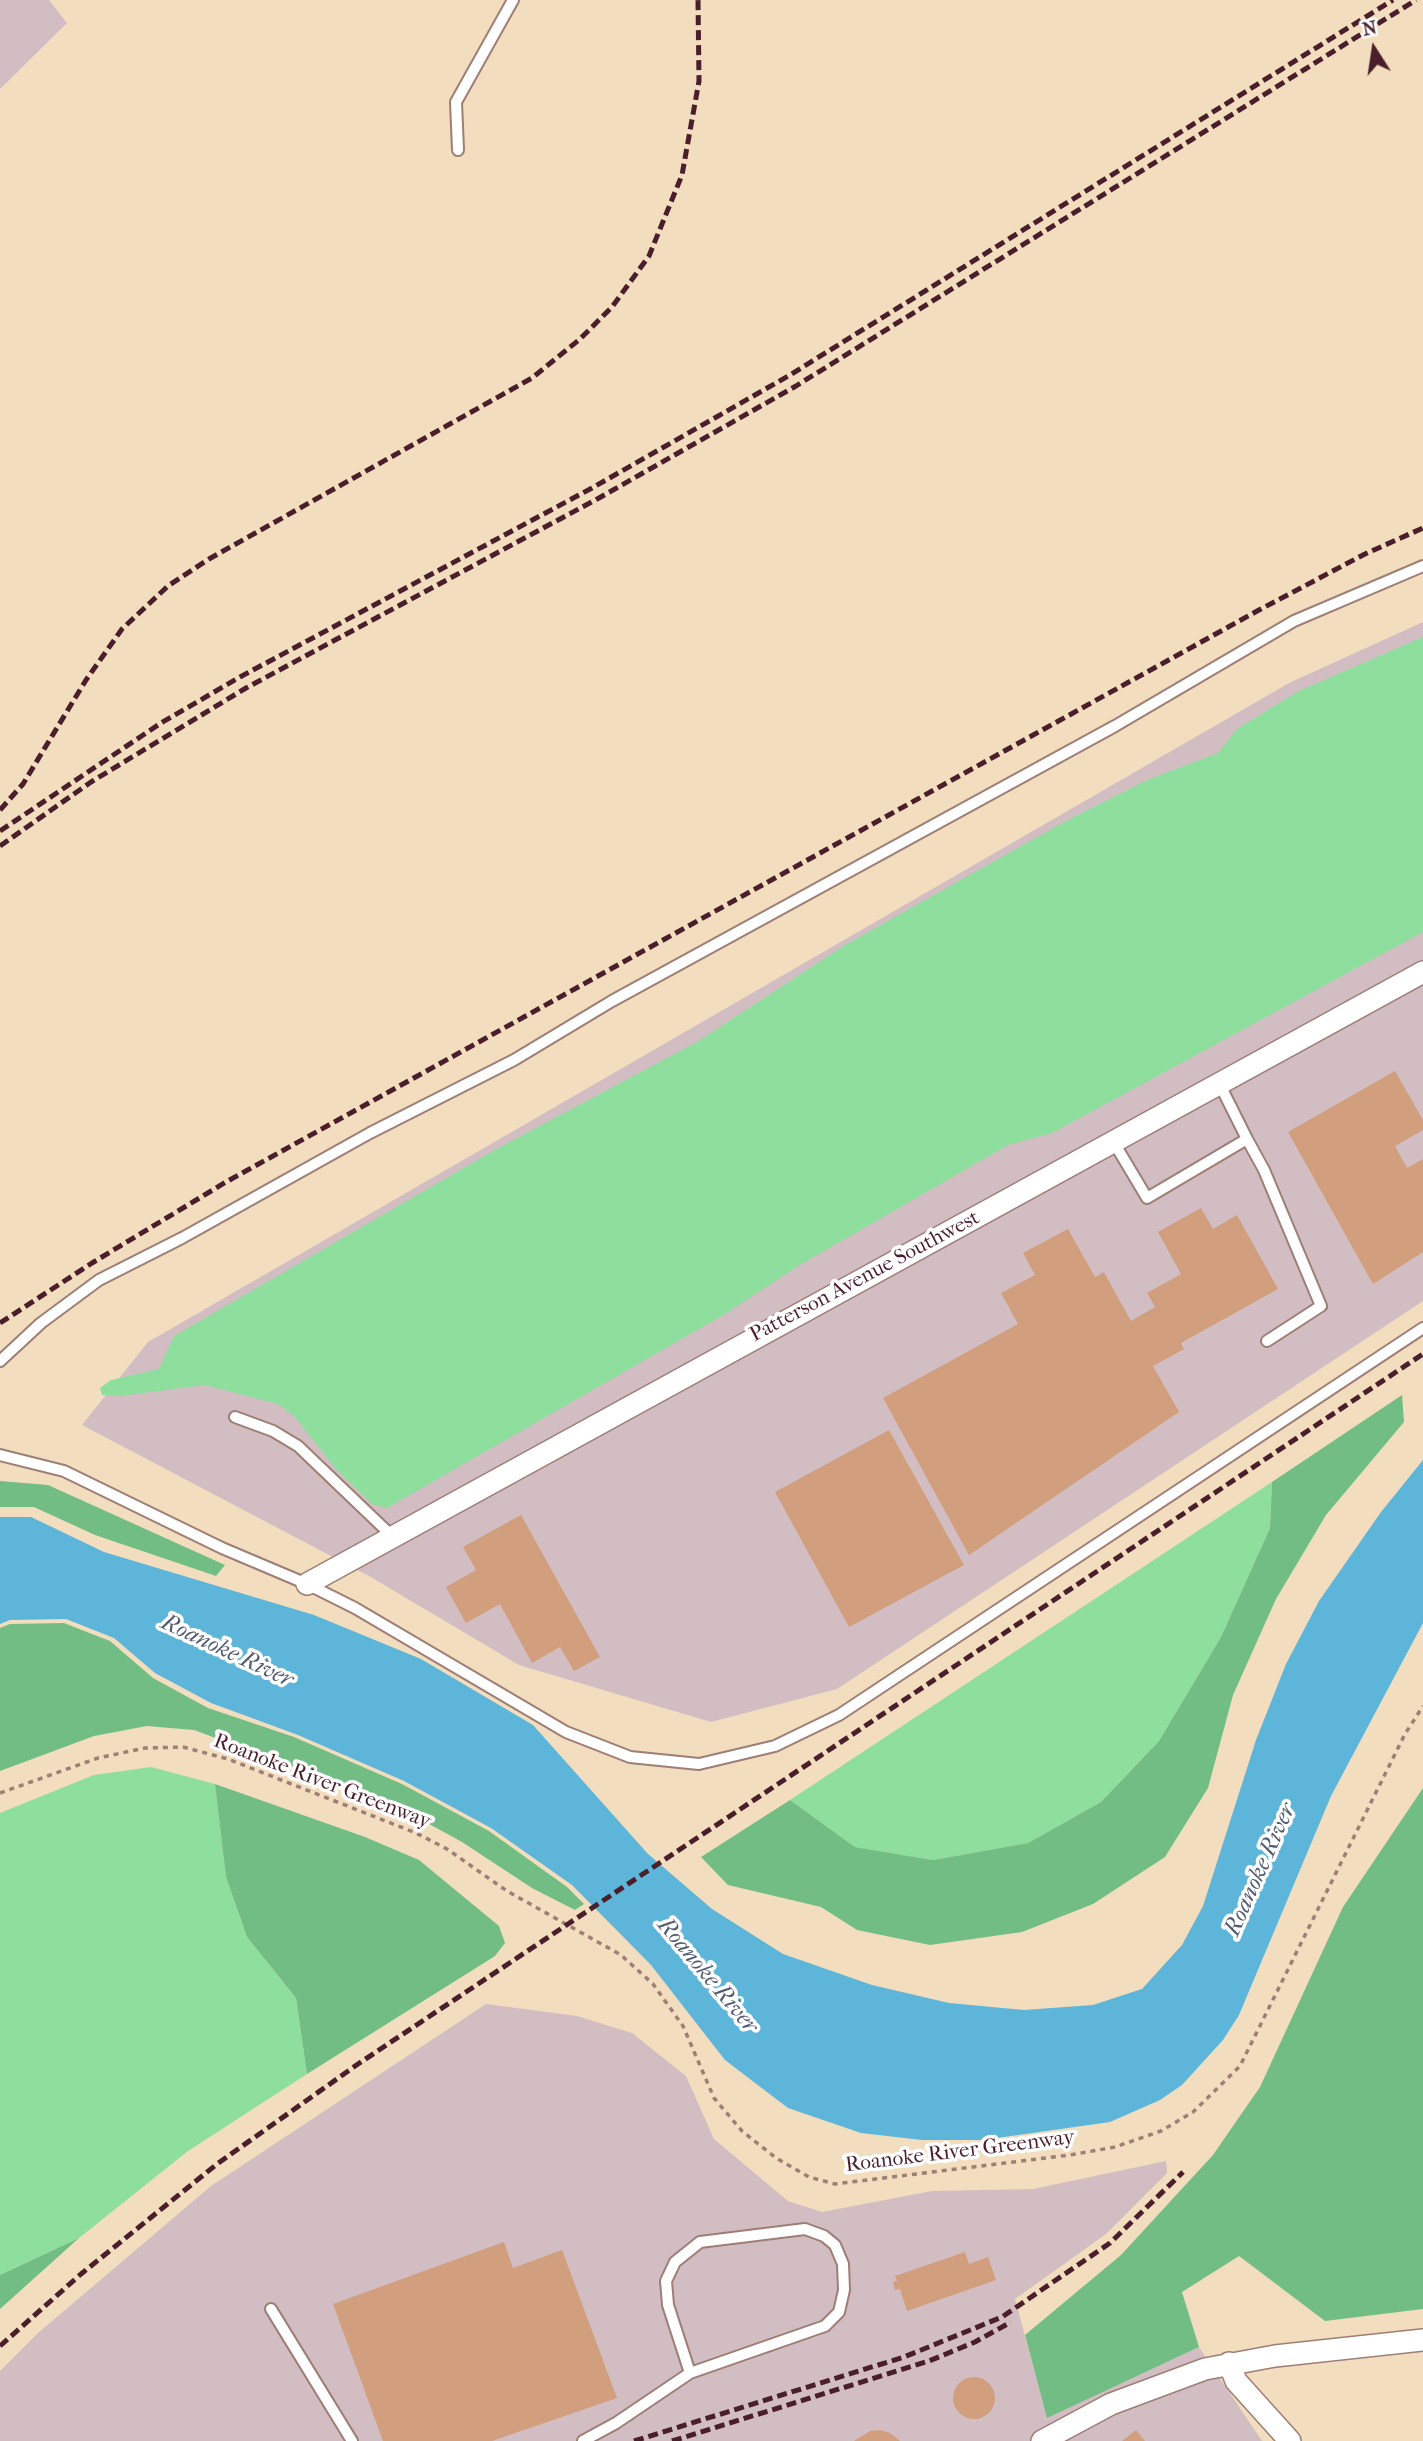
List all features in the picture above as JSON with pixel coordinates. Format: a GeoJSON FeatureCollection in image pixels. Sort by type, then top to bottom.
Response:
{"type":"FeatureCollection","features":[{"type":"Feature","properties":{"kind":"street","name":"Patterson Avenue Southwest"},"geometry":{"type":"LineString","coordinates":[[307,1584],[1423,972]]}},
{"type":"Feature","properties":{"kind":"street"},"geometry":{"type":"LineString","coordinates":[[1042,2441],[1111,2404],[1164,2382],[1229,2363],[1423,2340]]}},
{"type":"Feature","properties":{"kind":"street"},"geometry":{"type":"LineString","coordinates":[[1229,2363],[1236,2381],[1290,2441]]}},
{"type":"Feature","properties":{"kind":"lane"},"geometry":{"type":"LineString","coordinates":[[458,150],[456,102],[513,0]]}},
{"type":"Feature","properties":{"kind":"lane"},"geometry":{"type":"LineString","coordinates":[[0,1361],[51,1314],[99,1280],[182,1238],[370,1133],[514,1060],[612,1001],[1115,726],[1294,621],[1423,566]]}},
{"type":"Feature","properties":{"kind":"lane"},"geometry":{"type":"LineString","coordinates":[[1219,1083],[1265,1170],[1321,1306],[1266,1341]]}},
{"type":"Feature","properties":{"kind":"lane"},"geometry":{"type":"LineString","coordinates":[[1113,1140],[1147,1198],[1247,1139]]}},
{"type":"Feature","properties":{"kind":"lane"},"geometry":{"type":"LineString","coordinates":[[0,1455],[64,1471],[222,1548],[307,1584],[355,1608],[566,1732],[630,1757],[699,1764],[775,1746],[839,1715],[1423,1328]]}},
{"type":"Feature","properties":{"kind":"lane"},"geometry":{"type":"LineString","coordinates":[[235,1417],[273,1431],[298,1446],[392,1536]]}},
{"type":"Feature","properties":{"kind":"lane"},"geometry":{"type":"LineString","coordinates":[[583,2441],[616,2423],[690,2373],[825,2326],[839,2312],[844,2290],[843,2264],[835,2245],[824,2236],[805,2229],[700,2242],[675,2262],[666,2281],[668,2305],[690,2373]]}},
{"type":"Feature","properties":{"kind":"lane"},"geometry":{"type":"LineString","coordinates":[[271,2309],[352,2441]]}},
{"type":"Feature","properties":{"kind":"path","name":"Roanoke River Greenway"},"geometry":{"type":"LineString","coordinates":[[0,1793],[98,1758],[145,1748],[183,1747],[228,1759],[416,1833],[447,1849],[507,1891],[621,1955],[653,1984],[682,2026],[714,2098],[742,2131],[776,2158],[809,2177],[835,2184],[1115,2147],[1161,2131],[1193,2112],[1233,2074],[1250,2048],[1405,1734],[1423,1706]]}},
{"type":"Feature","properties":{"kind":"shaded area"},"geometry":{"type":"Polygon","coordinates":[[[0,0],[49,0],[67,23],[0,89],[0,0]]]}},
{"type":"Feature","properties":{"kind":"shaded area"},"geometry":{"type":"Polygon","coordinates":[[[1423,622],[1423,1301],[837,1689],[711,1722],[519,1665],[369,1576],[82,1425],[148,1342],[1289,683],[1423,622]]]}},
{"type":"Feature","properties":{"kind":"shaded area"},"geometry":{"type":"Polygon","coordinates":[[[486,2004],[577,2016],[632,2033],[686,2076],[714,2139],[788,2201],[822,2212],[932,2191],[1033,2189],[1166,2161],[1167,2173],[1106,2234],[1015,2299],[1047,2417],[1199,2347],[1262,2441],[0,2441],[0,2371],[38,2333],[211,2186],[486,2004]]]}},
{"type":"Feature","properties":{"kind":"green space"},"geometry":{"type":"Polygon","coordinates":[[[1423,637],[1423,932],[1052,1133],[1008,1145],[798,1266],[725,1314],[387,1508],[372,1504],[335,1468],[294,1416],[278,1404],[205,1385],[120,1396],[102,1395],[100,1388],[111,1380],[159,1369],[174,1336],[493,1151],[697,1042],[845,945],[1066,821],[1147,780],[1218,753],[1237,729],[1299,691],[1423,637]]]}},
{"type":"Feature","properties":{"kind":"green space"},"geometry":{"type":"Polygon","coordinates":[[[1402,1395],[1404,1422],[1326,1515],[1276,1599],[1233,1695],[1208,1788],[1165,1857],[1093,1904],[1022,1932],[930,1945],[857,1930],[821,1907],[728,1885],[701,1857],[790,1800],[855,1847],[933,1860],[1028,1843],[1101,1802],[1159,1741],[1221,1637],[1270,1528],[1272,1482],[1402,1395]]]}},
{"type":"Feature","properties":{"kind":"green space"},"geometry":{"type":"Polygon","coordinates":[[[0,1481],[48,1485],[225,1565],[216,1576],[95,1535],[34,1507],[0,1507],[0,1481]]]}},
{"type":"Feature","properties":{"kind":"green space"},"geometry":{"type":"Polygon","coordinates":[[[1272,1482],[1270,1528],[1221,1637],[1159,1741],[1101,1802],[1028,1843],[933,1860],[855,1847],[790,1800],[1272,1482]]]}},
{"type":"Feature","properties":{"kind":"green space"},"geometry":{"type":"Polygon","coordinates":[[[64,1623],[110,1641],[153,1678],[208,1708],[294,1737],[402,1784],[489,1831],[567,1887],[584,1904],[575,1910],[532,1888],[462,1842],[391,1803],[194,1730],[147,1726],[94,1736],[0,1771],[0,1628],[10,1624],[64,1623]]]}},
{"type":"Feature","properties":{"kind":"green space"},"geometry":{"type":"Polygon","coordinates":[[[151,1767],[215,1784],[226,1877],[247,1937],[296,1998],[307,2074],[188,2151],[79,2238],[0,2275],[0,1813],[94,1775],[151,1767]]]}},
{"type":"Feature","properties":{"kind":"green space"},"geometry":{"type":"Polygon","coordinates":[[[215,1784],[365,1837],[419,1860],[499,1926],[505,1943],[495,1956],[307,2074],[296,1998],[247,1937],[226,1877],[215,1784]]]}},
{"type":"Feature","properties":{"kind":"green space"},"geometry":{"type":"Polygon","coordinates":[[[1423,1788],[1423,2309],[1325,2321],[1239,2256],[1182,2292],[1199,2347],[1047,2418],[1025,2335],[1121,2255],[1213,2155],[1260,2087],[1343,1907],[1423,1788]]]}},
{"type":"Feature","properties":{"kind":"green space"},"geometry":{"type":"Polygon","coordinates":[[[79,2238],[0,2309],[0,2275],[79,2238]]]}},
{"type":"Feature","properties":{"kind":"water","name":"Roanoke River"},"geometry":{"type":"Polygon","coordinates":[[[1423,1460],[1423,1623],[1331,1796],[1239,2015],[1223,2040],[1182,2085],[1160,2100],[1110,2122],[983,2140],[922,2140],[861,2133],[788,2108],[725,2060],[651,1965],[572,1885],[491,1828],[404,1781],[298,1735],[211,1703],[155,1673],[114,1638],[66,1619],[10,1620],[0,1624],[0,1517],[31,1517],[104,1552],[314,1615],[421,1659],[533,1725],[648,1854],[712,1909],[783,1954],[872,1985],[949,2003],[1024,2010],[1093,2005],[1142,1989],[1182,1945],[1203,1906],[1256,1740],[1286,1664],[1319,1601],[1381,1512],[1423,1460]]]}},
{"type":"Feature","properties":{"kind":"building"},"geometry":{"type":"Polygon","coordinates":[[[1395,1071],[1423,1120],[1423,1130],[1395,1146],[1407,1168],[1423,1159],[1423,1252],[1373,1284],[1288,1132],[1395,1071]]]}},
{"type":"Feature","properties":{"kind":"building"},"geometry":{"type":"Polygon","coordinates":[[[1201,1208],[1213,1229],[1237,1215],[1278,1289],[1181,1343],[1184,1349],[1153,1366],[1179,1412],[969,1555],[883,1398],[1018,1324],[1001,1293],[1035,1275],[1023,1253],[1068,1229],[1095,1277],[1104,1272],[1131,1321],[1155,1307],[1147,1293],[1181,1274],[1158,1232],[1201,1208]]]}},
{"type":"Feature","properties":{"kind":"building"},"geometry":{"type":"Polygon","coordinates":[[[889,1430],[964,1565],[849,1627],[775,1492],[889,1430]]]}},
{"type":"Feature","properties":{"kind":"building"},"geometry":{"type":"Polygon","coordinates":[[[521,1515],[600,1657],[574,1671],[560,1647],[532,1663],[500,1604],[466,1623],[446,1587],[476,1570],[463,1547],[521,1515]]]}},
{"type":"Feature","properties":{"kind":"building"},"geometry":{"type":"Polygon","coordinates":[[[504,2242],[513,2268],[562,2250],[617,2398],[492,2441],[383,2441],[333,2304],[504,2242]]]}},
{"type":"Feature","properties":{"kind":"building"},"geometry":{"type":"Polygon","coordinates":[[[965,2252],[969,2264],[988,2257],[996,2280],[907,2311],[900,2289],[895,2290],[895,2276],[965,2252]]]}},
{"type":"Feature","properties":{"kind":"building"},"geometry":{"type":"Polygon","coordinates":[[[974,2377],[989,2383],[995,2398],[989,2413],[974,2419],[959,2413],[953,2398],[959,2383],[974,2377]]]}},
{"type":"Feature","properties":{"kind":"building"},"geometry":{"type":"Polygon","coordinates":[[[1136,2430],[1145,2441],[1122,2441],[1136,2430]]]}},
{"type":"Feature","properties":{"kind":"building"},"geometry":{"type":"Polygon","coordinates":[[[870,2431],[890,2433],[900,2441],[854,2441],[870,2431]]]}},
{"type":"Feature","properties":{"kind":"railway"},"geometry":{"type":"LineString","coordinates":[[0,810],[23,784],[86,680],[122,629],[168,586],[209,559],[532,378],[580,339],[612,307],[649,256],[682,175],[699,81],[698,0]]}},
{"type":"Feature","properties":{"kind":"railway"},"geometry":{"type":"LineString","coordinates":[[0,831],[161,723],[240,677],[592,488],[790,375],[1393,0]]}},
{"type":"Feature","properties":{"kind":"railway"},"geometry":{"type":"LineString","coordinates":[[0,846],[91,782],[246,688],[599,498],[796,386],[1416,0]]}},
{"type":"Feature","properties":{"kind":"railway"},"geometry":{"type":"LineString","coordinates":[[0,1323],[92,1263],[226,1182],[1259,610],[1365,554],[1423,528]]}},
{"type":"Feature","properties":{"kind":"railway"},"geometry":{"type":"LineString","coordinates":[[0,2346],[81,2274],[217,2164],[358,2064],[1423,1354]]}},
{"type":"Feature","properties":{"kind":"railway"},"geometry":{"type":"LineString","coordinates":[[634,2441],[904,2357],[1002,2317],[1110,2243],[1183,2172]]}},
{"type":"Feature","properties":{"kind":"railway"},"geometry":{"type":"LineString","coordinates":[[672,2441],[929,2361],[975,2342],[1011,2322]]}}]}
